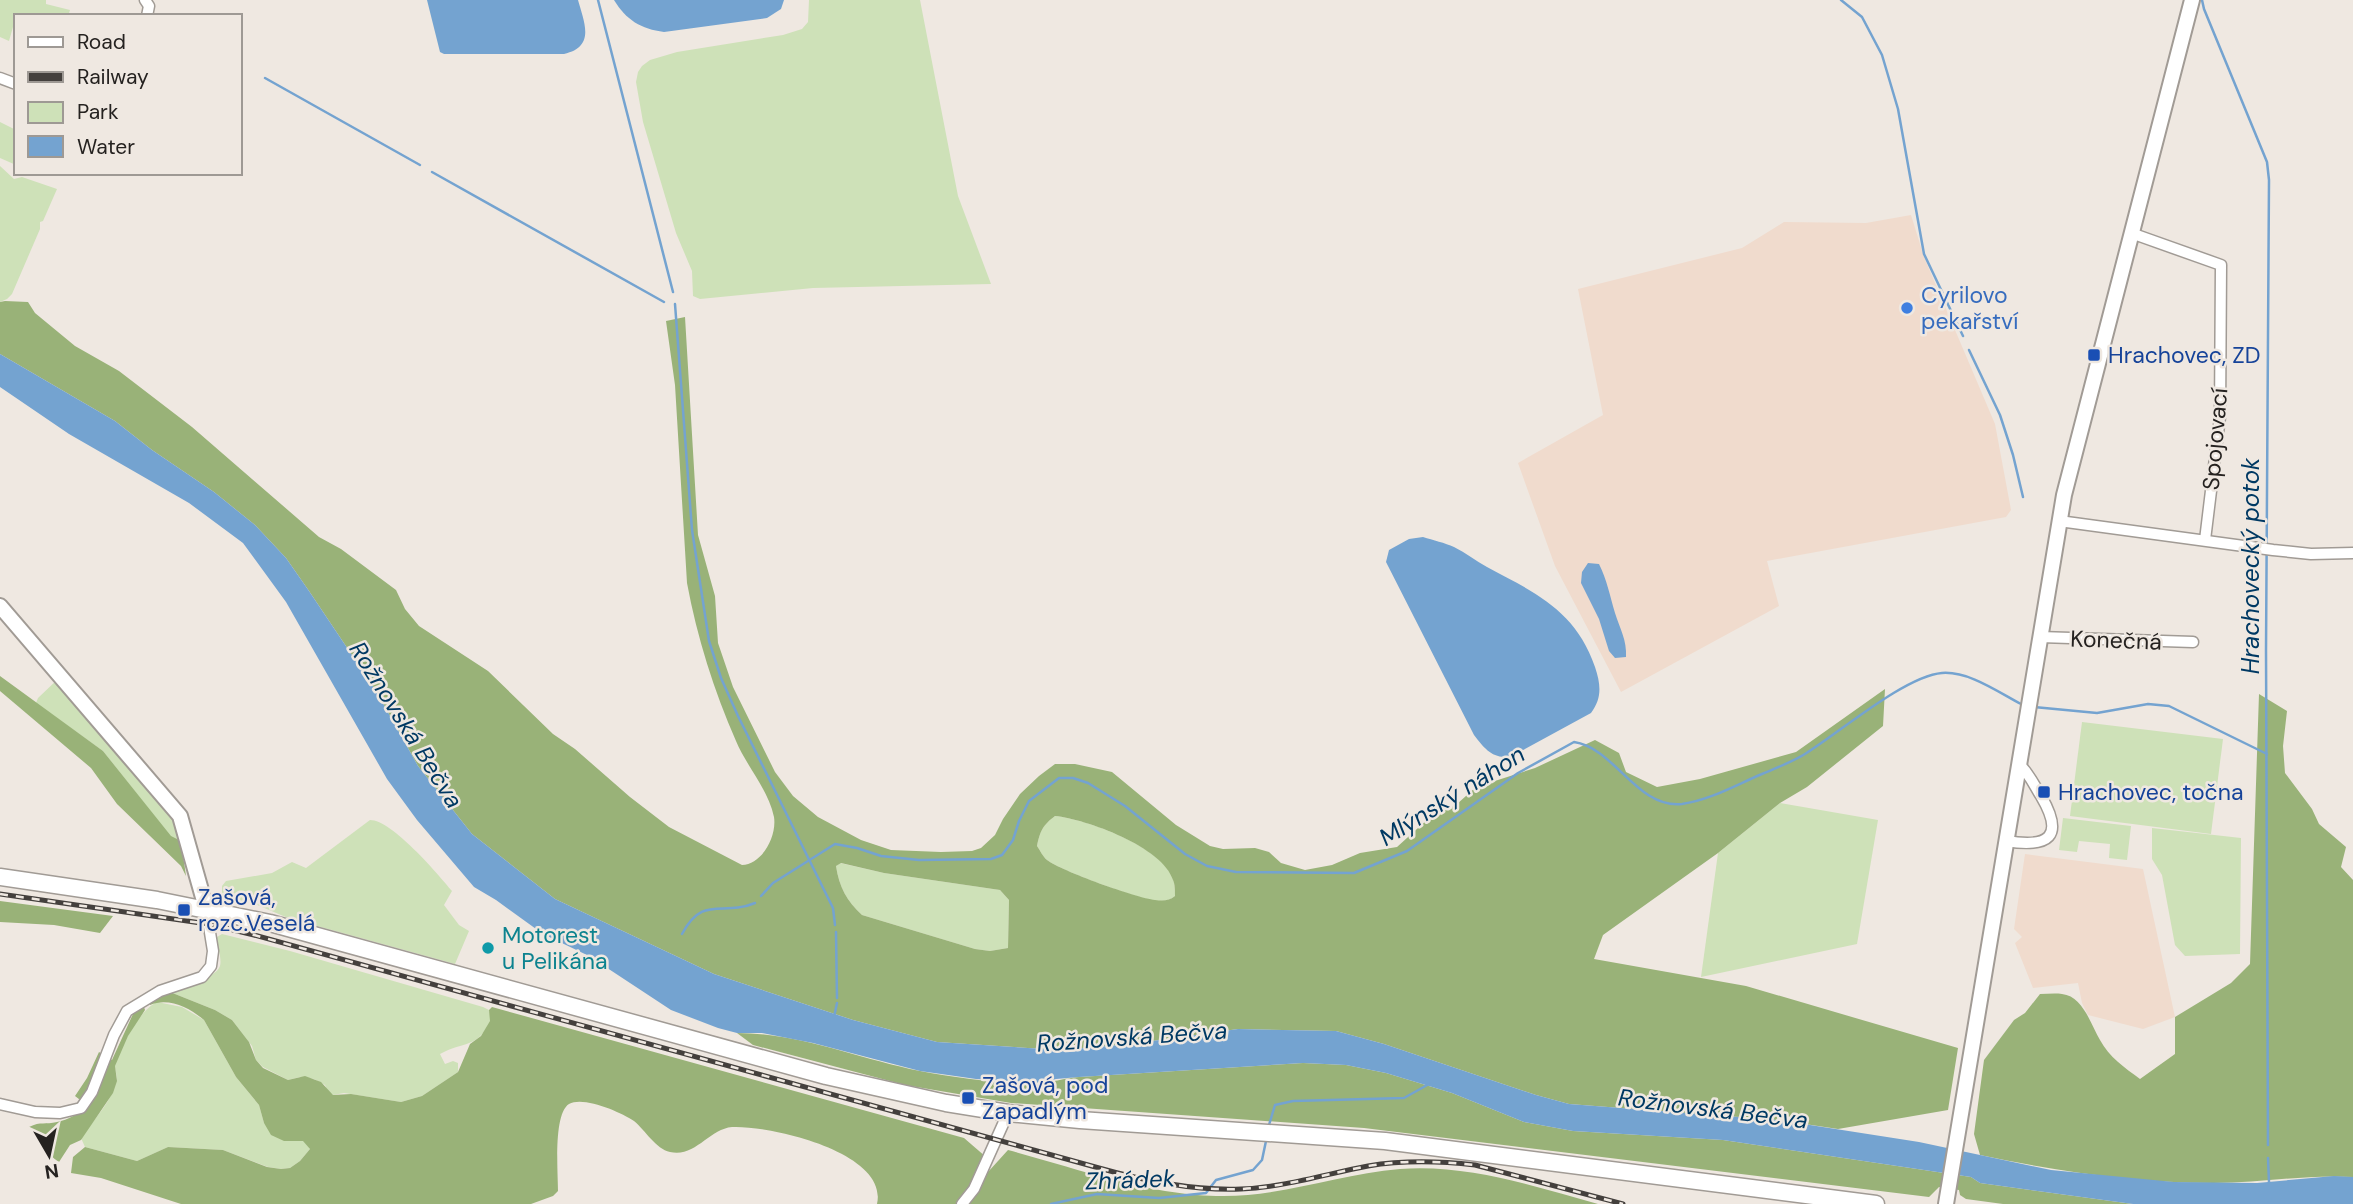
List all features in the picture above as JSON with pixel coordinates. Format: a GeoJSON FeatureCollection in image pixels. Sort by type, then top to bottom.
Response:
{"type":"FeatureCollection","features":[{"type":"Feature","properties":{"kind":"main road"},"geometry":{"type":"LineString","coordinates":[[0,877],[206,908],[353,945],[911,1097],[1008,1113],[1385,1141],[1876,1204]]}},
{"type":"Feature","properties":{"kind":"street"},"geometry":{"type":"LineString","coordinates":[[1946,1204],[2069,467],[2192,0]]}},
{"type":"Feature","properties":{"kind":"street","name":"Spojovací"},"geometry":{"type":"LineString","coordinates":[[2131,233],[2221,265],[2220,416],[2205,540]]}},
{"type":"Feature","properties":{"kind":"street"},"geometry":{"type":"LineString","coordinates":[[2059,522],[2273,550],[2311,554],[2353,553]]}},
{"type":"Feature","properties":{"kind":"street"},"geometry":{"type":"LineString","coordinates":[[0,606],[180,816],[206,908],[213,951],[211,966],[202,977],[160,991],[127,1011],[114,1035],[92,1092],[81,1108],[60,1114],[0,1104]]}},
{"type":"Feature","properties":{"kind":"street","name":"Konečná"},"geometry":{"type":"LineString","coordinates":[[2040,637],[2193,642]]}},
{"type":"Feature","properties":{"kind":"street"},"geometry":{"type":"LineString","coordinates":[[2007,841],[2038,843],[2050,835],[2053,827],[2048,809],[2020,764]]}},
{"type":"Feature","properties":{"kind":"street"},"geometry":{"type":"LineString","coordinates":[[962,1204],[974,1189],[1008,1113]]}},
{"type":"Feature","properties":{"kind":"shaded area"},"geometry":{"type":"Polygon","coordinates":[[[1911,215],[1924,257],[1995,424],[2011,510],[2006,517],[1767,561],[1779,606],[1621,692],[1555,566],[1518,463],[1603,415],[1578,289],[1742,248],[1784,222],[1866,223],[1911,215]]]}},
{"type":"Feature","properties":{"kind":"shaded area"},"geometry":{"type":"Polygon","coordinates":[[[2025,854],[2143,869],[2175,1017],[2143,1029],[2088,1015],[2082,1003],[2078,983],[2033,988],[2015,943],[2022,937],[2014,929],[2025,854]]]}},
{"type":"Feature","properties":{"kind":"green space"},"geometry":{"type":"Polygon","coordinates":[[[0,0],[46,0],[46,4],[70,10],[69,14],[14,14],[14,27],[9,41],[0,37],[0,0]]]}},
{"type":"Feature","properties":{"kind":"green space"},"geometry":{"type":"Polygon","coordinates":[[[809,0],[920,0],[958,196],[991,284],[813,288],[700,299],[693,296],[692,271],[676,233],[643,122],[636,82],[638,72],[650,60],[677,52],[783,35],[802,29],[808,22],[809,0]]]}},
{"type":"Feature","properties":{"kind":"green space"},"geometry":{"type":"Polygon","coordinates":[[[0,122],[14,129],[14,164],[0,158],[0,122]]]}},
{"type":"Feature","properties":{"kind":"green space"},"geometry":{"type":"Polygon","coordinates":[[[0,166],[14,179],[22,177],[57,189],[43,221],[40,222],[40,229],[12,294],[0,302],[0,166]]]}},
{"type":"Feature","properties":{"kind":"green space"},"geometry":{"type":"Polygon","coordinates":[[[0,302],[28,302],[35,313],[75,346],[119,371],[192,427],[319,537],[341,549],[396,590],[405,609],[419,626],[488,671],[553,734],[575,749],[630,797],[669,827],[742,865],[756,860],[767,848],[773,833],[774,817],[767,797],[741,751],[720,703],[701,644],[687,583],[675,385],[666,321],[685,317],[698,535],[715,596],[718,643],[733,687],[775,772],[793,796],[818,817],[861,840],[891,850],[941,852],[981,848],[995,835],[1020,794],[1039,776],[1055,764],[1075,764],[1112,772],[1176,825],[1210,846],[1223,849],[1255,848],[1269,852],[1281,863],[1305,870],[1332,865],[1360,853],[1397,847],[1428,819],[1457,804],[1476,787],[1535,768],[1595,740],[1619,753],[1626,772],[1657,787],[1700,779],[1796,752],[1885,689],[1883,726],[1807,787],[1780,803],[1718,853],[1603,935],[1594,959],[1746,986],[1958,1048],[1948,1110],[1838,1129],[1778,1120],[1569,1104],[1336,1031],[1238,1029],[1131,1044],[1060,1050],[937,1042],[853,1020],[714,974],[555,899],[472,834],[418,766],[376,691],[286,558],[255,525],[214,492],[115,421],[0,354],[0,302]],[[1055,816],[1043,829],[1037,846],[1047,860],[1083,877],[1146,898],[1161,901],[1175,896],[1174,882],[1155,856],[1103,829],[1055,816]],[[841,863],[836,866],[839,881],[848,899],[862,915],[975,949],[990,951],[1008,948],[1009,900],[1000,890],[884,873],[841,863]]]}},
{"type":"Feature","properties":{"kind":"green space"},"geometry":{"type":"Polygon","coordinates":[[[0,676],[103,751],[171,836],[181,841],[186,876],[181,866],[117,804],[91,768],[0,691],[0,676]]]}},
{"type":"Feature","properties":{"kind":"green space"},"geometry":{"type":"Polygon","coordinates":[[[58,679],[173,813],[181,841],[171,837],[103,751],[36,703],[58,679]]]}},
{"type":"Feature","properties":{"kind":"green space"},"geometry":{"type":"Polygon","coordinates":[[[2259,694],[2287,711],[2283,746],[2285,773],[2312,809],[2319,824],[2346,847],[2341,867],[2353,880],[2353,1177],[2214,1183],[2155,1181],[2067,1171],[1980,1155],[1974,1134],[1984,1060],[2014,1020],[2025,1013],[2040,994],[2062,994],[2076,1000],[2086,1012],[2108,1052],[2140,1079],[2175,1054],[2175,1017],[2231,983],[2250,964],[2259,694]]]}},
{"type":"Feature","properties":{"kind":"green space"},"geometry":{"type":"Polygon","coordinates":[[[2082,722],[2223,739],[2211,834],[2070,816],[2082,722]]]}},
{"type":"Feature","properties":{"kind":"green space"},"geometry":{"type":"Polygon","coordinates":[[[1780,803],[1878,820],[1857,944],[1701,977],[1718,853],[1780,803]]]}},
{"type":"Feature","properties":{"kind":"green space"},"geometry":{"type":"Polygon","coordinates":[[[1055,816],[1103,829],[1155,856],[1166,867],[1174,881],[1175,896],[1163,901],[1146,899],[1083,877],[1047,860],[1037,846],[1043,829],[1055,816]]]}},
{"type":"Feature","properties":{"kind":"green space"},"geometry":{"type":"Polygon","coordinates":[[[2063,818],[2131,826],[2127,860],[2109,858],[2110,844],[2079,841],[2077,852],[2059,850],[2063,818]]]}},
{"type":"Feature","properties":{"kind":"green space"},"geometry":{"type":"Polygon","coordinates":[[[370,820],[379,822],[402,838],[452,891],[444,905],[459,925],[469,931],[455,964],[288,918],[255,904],[222,896],[222,886],[226,881],[272,873],[292,862],[306,868],[370,820]]]}},
{"type":"Feature","properties":{"kind":"green space"},"geometry":{"type":"Polygon","coordinates":[[[2152,828],[2241,838],[2240,954],[2185,956],[2175,945],[2162,875],[2152,859],[2152,828]]]}},
{"type":"Feature","properties":{"kind":"green space"},"geometry":{"type":"Polygon","coordinates":[[[840,863],[884,873],[1000,890],[1009,900],[1008,948],[990,951],[975,949],[862,915],[848,899],[839,881],[836,866],[840,863]]]}},
{"type":"Feature","properties":{"kind":"green space"},"geometry":{"type":"Polygon","coordinates":[[[0,901],[113,916],[100,933],[54,925],[0,922],[0,901]]]}},
{"type":"Feature","properties":{"kind":"green space"},"geometry":{"type":"Polygon","coordinates":[[[222,934],[483,1007],[489,1010],[492,1018],[476,1040],[440,1054],[445,1064],[453,1061],[458,1063],[458,1072],[422,1096],[401,1102],[344,1093],[333,1095],[325,1085],[314,1079],[300,1077],[288,1080],[263,1067],[256,1060],[252,1046],[232,1020],[215,1010],[170,992],[198,982],[217,970],[220,963],[217,937],[222,934]]]}},
{"type":"Feature","properties":{"kind":"green space"},"geometry":{"type":"Polygon","coordinates":[[[170,992],[215,1010],[232,1020],[249,1042],[256,1060],[263,1068],[288,1080],[305,1076],[321,1082],[333,1095],[351,1094],[401,1102],[422,1096],[458,1072],[470,1044],[481,1036],[490,1021],[489,1010],[492,1007],[964,1138],[986,1157],[977,1169],[988,1172],[1008,1150],[1137,1185],[1189,1194],[1239,1196],[1286,1190],[1377,1172],[1425,1168],[1500,1178],[1598,1204],[877,1204],[876,1186],[865,1170],[846,1156],[823,1145],[772,1131],[732,1127],[716,1133],[687,1151],[670,1152],[660,1147],[628,1117],[602,1106],[576,1102],[569,1104],[564,1110],[558,1131],[558,1191],[553,1196],[531,1204],[181,1204],[101,1178],[71,1173],[73,1157],[85,1147],[137,1161],[168,1147],[223,1150],[267,1167],[281,1169],[290,1168],[310,1149],[303,1141],[284,1141],[271,1135],[259,1105],[236,1077],[204,1020],[192,1011],[172,1003],[150,1005],[150,997],[170,992]]]}},
{"type":"Feature","properties":{"kind":"green space"},"geometry":{"type":"Polygon","coordinates":[[[157,1002],[182,1007],[204,1020],[236,1077],[259,1105],[264,1123],[306,1142],[310,1149],[300,1161],[290,1168],[281,1169],[268,1167],[223,1150],[168,1147],[137,1161],[85,1147],[81,1138],[114,1090],[117,1078],[115,1066],[125,1040],[144,1012],[157,1002]]]}},
{"type":"Feature","properties":{"kind":"green space"},"geometry":{"type":"Polygon","coordinates":[[[143,1004],[145,1010],[128,1036],[115,1066],[117,1081],[113,1093],[81,1140],[70,1145],[59,1162],[29,1127],[65,1120],[88,1106],[75,1096],[99,1052],[112,1060],[133,1014],[143,1004]]]}},
{"type":"Feature","properties":{"kind":"green space"},"geometry":{"type":"Polygon","coordinates":[[[737,1033],[784,1037],[920,1071],[1008,1083],[1042,1083],[1079,1077],[1303,1063],[1346,1065],[1386,1073],[1452,1093],[1524,1122],[1573,1131],[1723,1140],[1971,1177],[1980,1183],[2133,1204],[2003,1204],[1966,1199],[1960,1195],[1959,1190],[1939,1187],[1929,1197],[1364,1128],[1011,1103],[905,1085],[753,1045],[737,1033]]]}},
{"type":"Feature","properties":{"kind":"water"},"geometry":{"type":"Polygon","coordinates":[[[427,0],[578,0],[585,25],[584,40],[574,51],[564,54],[444,54],[440,52],[427,0]]]}},
{"type":"Feature","properties":{"kind":"water"},"geometry":{"type":"Polygon","coordinates":[[[614,0],[784,0],[781,9],[767,18],[664,32],[648,29],[635,22],[614,0]]]}},
{"type":"Feature","properties":{"kind":"water"},"geometry":{"type":"Polygon","coordinates":[[[0,354],[115,421],[255,525],[286,558],[376,691],[418,766],[472,834],[555,899],[714,974],[853,1020],[937,1042],[1060,1050],[1131,1044],[1238,1029],[1336,1031],[1569,1104],[1778,1120],[1919,1142],[2051,1170],[2174,1182],[2257,1183],[2334,1176],[2353,1177],[2353,1204],[2133,1204],[1980,1183],[1971,1177],[1723,1140],[1573,1131],[1524,1122],[1452,1093],[1386,1073],[1346,1065],[1303,1063],[1079,1077],[1041,1083],[976,1079],[920,1071],[813,1043],[718,1028],[671,1010],[589,956],[543,934],[474,887],[417,820],[387,779],[286,602],[243,543],[189,503],[69,434],[0,387],[0,354]]]}},
{"type":"Feature","properties":{"kind":"water"},"geometry":{"type":"Polygon","coordinates":[[[1423,537],[1458,549],[1538,595],[1565,618],[1587,648],[1597,674],[1599,697],[1591,713],[1512,756],[1495,755],[1482,745],[1474,735],[1386,562],[1389,550],[1409,539],[1423,537]]]}},
{"type":"Feature","properties":{"kind":"water"},"geometry":{"type":"Polygon","coordinates":[[[1588,563],[1599,564],[1602,570],[1624,640],[1626,657],[1615,658],[1609,651],[1599,619],[1581,583],[1582,572],[1588,563]]]}},
{"type":"Feature","properties":{"kind":"waterway"},"geometry":{"type":"LineString","coordinates":[[598,0],[673,292]]}},
{"type":"Feature","properties":{"kind":"waterway"},"geometry":{"type":"LineString","coordinates":[[1841,0],[1862,17],[1882,55],[1898,109],[1924,254],[1963,336]]}},
{"type":"Feature","properties":{"kind":"waterway","name":"Hrachovecký potok"},"geometry":{"type":"LineString","coordinates":[[2202,0],[2267,162],[2269,180],[2266,650],[2268,1145]]}},
{"type":"Feature","properties":{"kind":"waterway"},"geometry":{"type":"LineString","coordinates":[[265,78],[420,165]]}},
{"type":"Feature","properties":{"kind":"waterway"},"geometry":{"type":"LineString","coordinates":[[432,172],[664,302]]}},
{"type":"Feature","properties":{"kind":"waterway"},"geometry":{"type":"LineString","coordinates":[[675,304],[692,530],[709,641],[721,678],[738,716],[833,908],[835,925]]}},
{"type":"Feature","properties":{"kind":"waterway"},"geometry":{"type":"LineString","coordinates":[[1969,350],[2000,415],[2023,497]]}},
{"type":"Feature","properties":{"kind":"waterway","name":"Mlýnský náhon"},"geometry":{"type":"LineString","coordinates":[[761,896],[773,883],[835,844],[881,856],[919,860],[991,859],[1002,855],[1013,840],[1029,801],[1059,778],[1073,778],[1088,783],[1125,806],[1185,854],[1207,866],[1236,872],[1354,873],[1407,851],[1518,773],[1574,742],[1602,755],[1652,797],[1666,803],[1682,804],[1713,796],[1795,760],[1891,694],[1927,676],[1942,673],[1962,675],[2021,704]]}},
{"type":"Feature","properties":{"kind":"waterway","name":"Mlýnský náhon"},"geometry":{"type":"LineString","coordinates":[[2034,707],[2097,713],[2148,704],[2169,706],[2267,754]]}},
{"type":"Feature","properties":{"kind":"waterway","name":"Mlýnský náhon"},"geometry":{"type":"LineString","coordinates":[[682,934],[690,922],[706,910],[743,907],[755,903]]}},
{"type":"Feature","properties":{"kind":"waterway"},"geometry":{"type":"LineString","coordinates":[[836,932],[837,998]]}},
{"type":"Feature","properties":{"kind":"waterway"},"geometry":{"type":"LineString","coordinates":[[834,1017],[837,1003]]}},
{"type":"Feature","properties":{"kind":"waterway","name":"Zhrádek"},"geometry":{"type":"LineString","coordinates":[[1269,1125],[1275,1105],[1293,1101],[1404,1098],[1429,1084]]}},
{"type":"Feature","properties":{"kind":"waterway","name":"Zhrádek"},"geometry":{"type":"LineString","coordinates":[[1051,1204],[1097,1194],[1159,1198],[1206,1193],[1216,1180],[1253,1170],[1262,1160],[1266,1141]]}},
{"type":"Feature","properties":{"kind":"waterway","name":"Hrachovecký potok"},"geometry":{"type":"LineString","coordinates":[[2268,1158],[2269,1182]]}},
{"type":"Feature","properties":{"kind":"railway"},"geometry":{"type":"LineString","coordinates":[[0,894],[208,924],[254,935],[1151,1181],[1187,1187],[1241,1189],[1289,1183],[1381,1164],[1448,1163],[1475,1165],[1623,1204]]}},
{"type":"Feature","properties":{"kind":"place","name":"Cyrilovo pekařství"},"geometry":{"type":"Point","coordinates":[1907,308]}},
{"type":"Feature","properties":{"kind":"place","name":"Hrachovec, ZD"},"geometry":{"type":"Point","coordinates":[2094,355]}},
{"type":"Feature","properties":{"kind":"place","name":"Hrachovec, točna"},"geometry":{"type":"Point","coordinates":[2044,792]}},
{"type":"Feature","properties":{"kind":"place","name":"Zašová, rozc.Veselá"},"geometry":{"type":"Point","coordinates":[184,910]}},
{"type":"Feature","properties":{"kind":"place","name":"Motorest u Pelikána"},"geometry":{"type":"Point","coordinates":[488,948]}},
{"type":"Feature","properties":{"kind":"place","name":"Zašová, pod Zapadlým"},"geometry":{"type":"Point","coordinates":[968,1098]}},
{"type":"Feature","properties":{"kind":"water label","name":"Rožnovská Bečva"},"geometry":{"type":"Point","coordinates":[406,725]}},
{"type":"Feature","properties":{"kind":"water label","name":"Rožnovská Bečva"},"geometry":{"type":"Point","coordinates":[1132,1037]}},
{"type":"Feature","properties":{"kind":"water label","name":"Rožnovská Bečva"},"geometry":{"type":"Point","coordinates":[1713,1109]}}]}
